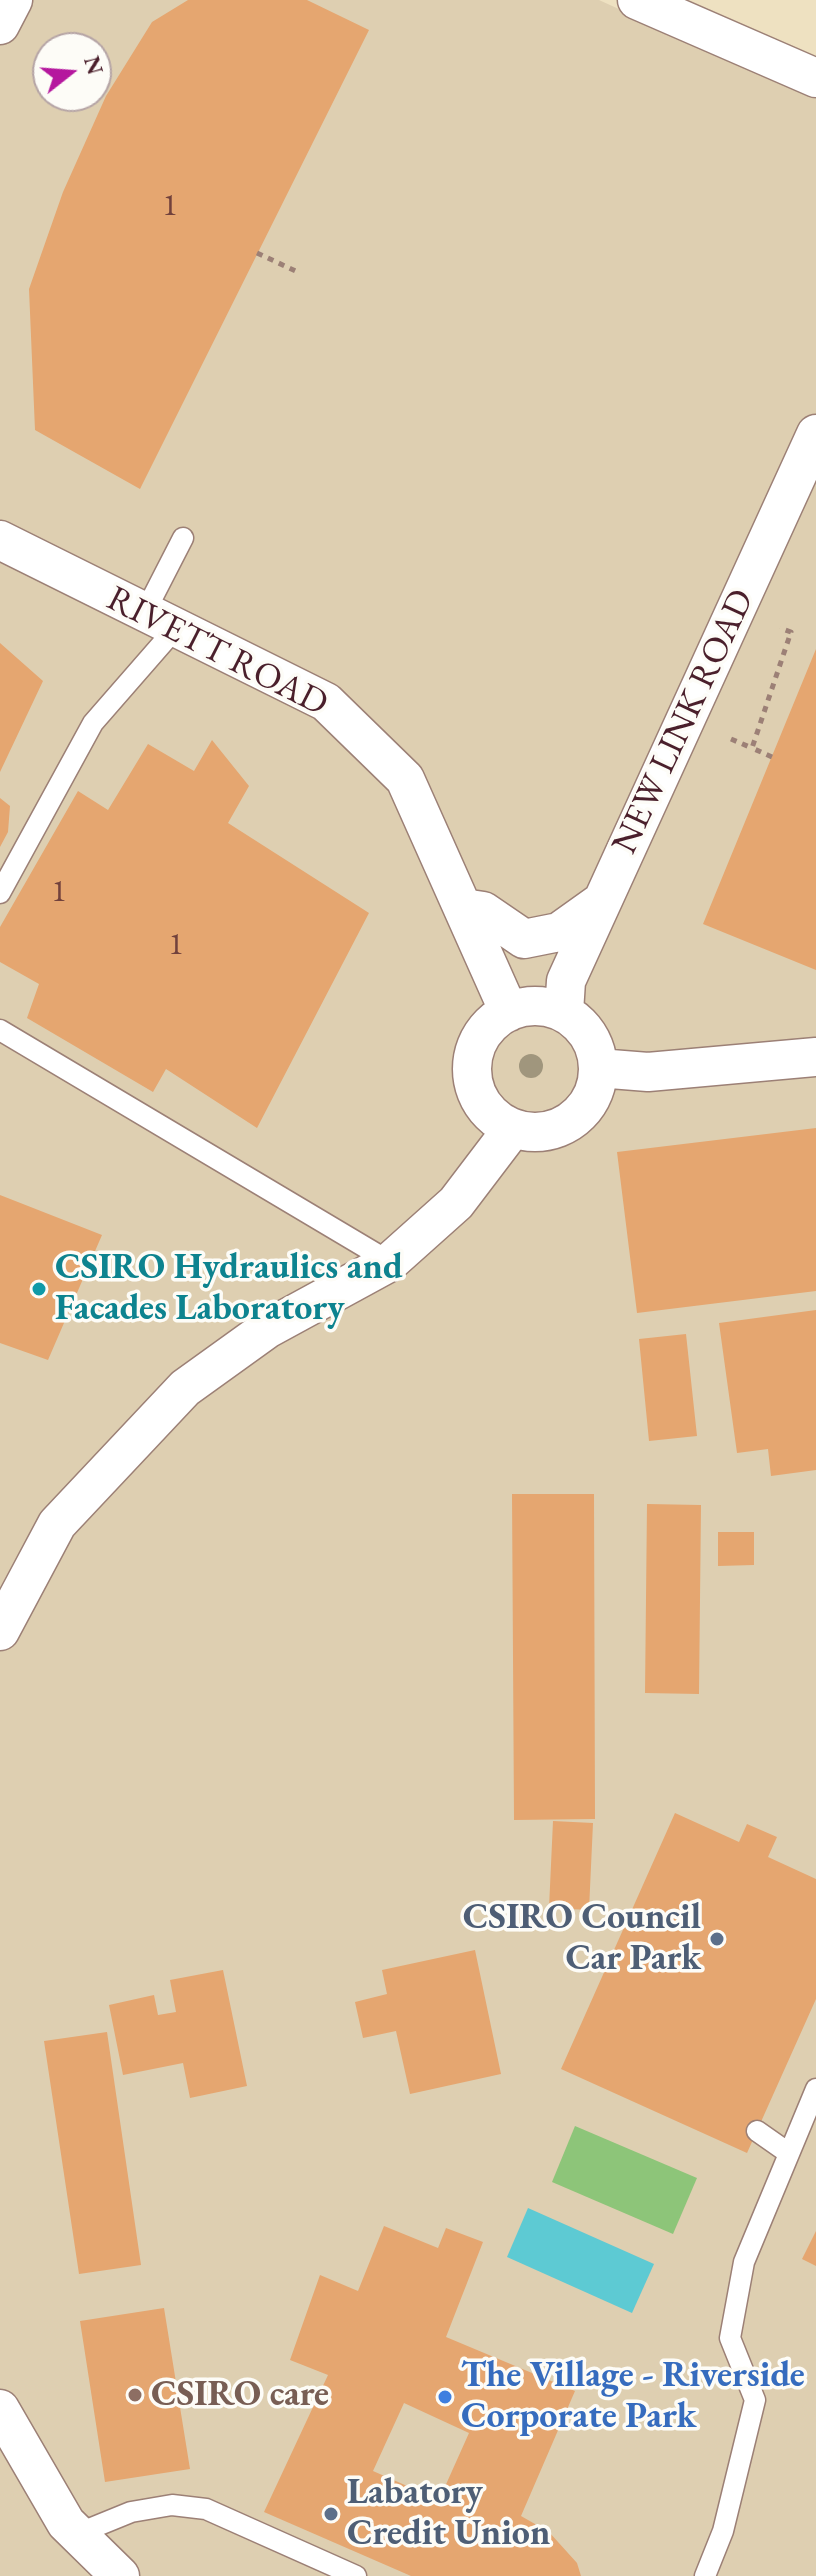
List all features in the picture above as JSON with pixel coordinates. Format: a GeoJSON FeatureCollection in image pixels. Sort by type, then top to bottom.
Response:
{"type":"FeatureCollection","features":[{"type":"Feature","properties":{"kind":"street"},"geometry":{"type":"LineString","coordinates":[[0,25],[13,0]]}},
{"type":"Feature","properties":{"kind":"street"},"geometry":{"type":"LineString","coordinates":[[637,0],[816,78]]}},
{"type":"Feature","properties":{"kind":"street","name":"NEW LINK ROAD"},"geometry":{"type":"LineString","coordinates":[[564,1012],[566,981],[816,434]]}},
{"type":"Feature","properties":{"kind":"street","name":"RIVETT ROAD"},"geometry":{"type":"LineString","coordinates":[[0,540],[160,621],[224,648],[326,702],[405,779],[509,1012]]}},
{"type":"Feature","properties":{"kind":"street"},"geometry":{"type":"LineString","coordinates":[[463,908],[483,911],[524,939],[559,932],[602,901]]}},
{"type":"Feature","properties":{"kind":"street"},"geometry":{"type":"LineString","coordinates":[[526,1006],[548,1007],[564,1012],[590,1038],[598,1068],[594,1090],[570,1122],[542,1131],[513,1128],[494,1117],[480,1101],[472,1080],[473,1056],[481,1036],[495,1019],[509,1012],[526,1006]]}},
{"type":"Feature","properties":{"kind":"street"},"geometry":{"type":"LineString","coordinates":[[598,1068],[648,1072],[816,1057]]}},
{"type":"Feature","properties":{"kind":"street"},"geometry":{"type":"LineString","coordinates":[[0,1631],[57,1524],[185,1388],[267,1329],[390,1262],[456,1203],[513,1128]]}},
{"type":"Feature","properties":{"kind":"street"},"geometry":{"type":"LineString","coordinates":[[0,2409],[66,2523],[120,2576]]}},
{"type":"Feature","properties":{"kind":"lane"},"geometry":{"type":"LineString","coordinates":[[0,893],[93,723],[160,621],[183,538]]}},
{"type":"Feature","properties":{"kind":"lane"},"geometry":{"type":"LineString","coordinates":[[0,1030],[390,1262]]}},
{"type":"Feature","properties":{"kind":"lane"},"geometry":{"type":"LineString","coordinates":[[705,2576],[723,2531],[755,2400],[730,2338],[744,2262],[787,2152],[816,2089]]}},
{"type":"Feature","properties":{"kind":"lane"},"geometry":{"type":"LineString","coordinates":[[757,2131],[787,2152]]}},
{"type":"Feature","properties":{"kind":"lane"},"geometry":{"type":"LineString","coordinates":[[77,2534],[131,2512],[172,2505],[206,2509],[356,2576]]}},
{"type":"Feature","properties":{"kind":"path"},"geometry":{"type":"LineString","coordinates":[[257,253],[300,273]]}},
{"type":"Feature","properties":{"kind":"path"},"geometry":{"type":"LineString","coordinates":[[752,748],[791,632],[780,628]]}},
{"type":"Feature","properties":{"kind":"path"},"geometry":{"type":"LineString","coordinates":[[731,739],[772,757]]}},
{"type":"Feature","properties":{"kind":"shaded area"},"geometry":{"type":"Polygon","coordinates":[[[0,0],[599,0],[816,99],[816,2576],[0,2576],[0,0]]]}},
{"type":"Feature","properties":{"kind":"green space"},"geometry":{"type":"Polygon","coordinates":[[[575,2126],[697,2178],[673,2234],[552,2182],[575,2126]]]}},
{"type":"Feature","properties":{"kind":"water"},"geometry":{"type":"Polygon","coordinates":[[[528,2208],[654,2264],[632,2313],[507,2257],[528,2208]]]}},
{"type":"Feature","properties":{"kind":"building"},"geometry":{"type":"Polygon","coordinates":[[[188,0],[307,0],[369,30],[140,489],[35,430],[29,289],[63,192],[99,112],[112,112],[112,86],[152,22],[188,0]]]}},
{"type":"Feature","properties":{"kind":"building"},"geometry":{"type":"Polygon","coordinates":[[[0,643],[43,681],[0,772],[0,643]]]}},
{"type":"Feature","properties":{"kind":"building"},"geometry":{"type":"Polygon","coordinates":[[[816,649],[816,970],[703,924],[816,649]]]}},
{"type":"Feature","properties":{"kind":"building"},"geometry":{"type":"Polygon","coordinates":[[[212,740],[249,786],[228,823],[369,913],[257,1128],[166,1069],[153,1092],[27,1018],[39,984],[0,962],[0,927],[78,791],[108,810],[148,744],[194,771],[212,740]]]}},
{"type":"Feature","properties":{"kind":"building"},"geometry":{"type":"Polygon","coordinates":[[[0,798],[10,806],[8,832],[0,847],[0,798]]]}},
{"type":"Feature","properties":{"kind":"building"},"geometry":{"type":"Polygon","coordinates":[[[816,1128],[816,1291],[637,1313],[617,1152],[816,1128]]]}},
{"type":"Feature","properties":{"kind":"building","name":"CSIRO Hydraulics and Facades Laboratory"},"geometry":{"type":"Polygon","coordinates":[[[0,1195],[102,1235],[48,1360],[0,1343],[0,1195]]]}},
{"type":"Feature","properties":{"kind":"building"},"geometry":{"type":"Polygon","coordinates":[[[816,1310],[816,1470],[771,1476],[768,1449],[737,1453],[719,1323],[816,1310]]]}},
{"type":"Feature","properties":{"kind":"building"},"geometry":{"type":"Polygon","coordinates":[[[686,1334],[697,1436],[649,1441],[639,1339],[686,1334]]]}},
{"type":"Feature","properties":{"kind":"building"},"geometry":{"type":"Polygon","coordinates":[[[512,1494],[594,1494],[595,1819],[514,1820],[512,1494]]]}},
{"type":"Feature","properties":{"kind":"building"},"geometry":{"type":"Polygon","coordinates":[[[647,1504],[701,1505],[699,1694],[645,1693],[647,1504]]]}},
{"type":"Feature","properties":{"kind":"building"},"geometry":{"type":"Polygon","coordinates":[[[718,1532],[754,1532],[754,1565],[718,1566],[718,1532]]]}},
{"type":"Feature","properties":{"kind":"building","name":"CSIRO Council Car Park"},"geometry":{"type":"Polygon","coordinates":[[[675,1813],[739,1842],[747,1824],[777,1837],[768,1857],[816,1879],[816,1999],[747,2153],[561,2069],[675,1813]]]}},
{"type":"Feature","properties":{"kind":"building"},"geometry":{"type":"Polygon","coordinates":[[[553,1821],[593,1823],[589,1910],[549,1908],[553,1821]]]}},
{"type":"Feature","properties":{"kind":"building"},"geometry":{"type":"Polygon","coordinates":[[[475,1950],[501,2074],[410,2094],[396,2031],[363,2038],[355,2002],[387,1994],[382,1970],[475,1950]]]}},
{"type":"Feature","properties":{"kind":"building"},"geometry":{"type":"Polygon","coordinates":[[[223,1970],[247,2086],[190,2098],[183,2063],[123,2075],[109,2005],[154,1995],[158,2015],[176,2012],[170,1980],[223,1970]]]}},
{"type":"Feature","properties":{"kind":"building"},"geometry":{"type":"Polygon","coordinates":[[[107,2032],[141,2265],[79,2274],[44,2041],[107,2032]]]}},
{"type":"Feature","properties":{"kind":"building","name":"The Village - Riverside Corporate Park"},"geometry":{"type":"Polygon","coordinates":[[[384,2226],[438,2248],[446,2228],[483,2242],[446,2337],[575,2391],[521,2516],[549,2532],[577,2563],[581,2576],[411,2576],[264,2512],[328,2375],[290,2360],[320,2275],[358,2291],[384,2226]],[[404,2403],[373,2471],[439,2500],[469,2433],[404,2403]]]}},
{"type":"Feature","properties":{"kind":"building"},"geometry":{"type":"Polygon","coordinates":[[[816,2231],[816,2266],[802,2259],[816,2231]]]}},
{"type":"Feature","properties":{"kind":"building","name":"CSIRO care"},"geometry":{"type":"Polygon","coordinates":[[[164,2308],[190,2469],[105,2482],[80,2321],[164,2308]]]}},
{"type":"Feature","properties":{"kind":"place","name":"CSIRO Hydraulics and Facades Laboratory"},"geometry":{"type":"Point","coordinates":[39,1289]}},
{"type":"Feature","properties":{"kind":"place","name":"CSIRO Council Car Park"},"geometry":{"type":"Point","coordinates":[717,1939]}},
{"type":"Feature","properties":{"kind":"place","name":"CSIRO care"},"geometry":{"type":"Point","coordinates":[135,2395]}},
{"type":"Feature","properties":{"kind":"place","name":"The Village - Riverside Corporate Park"},"geometry":{"type":"Point","coordinates":[445,2397]}},
{"type":"Feature","properties":{"kind":"place","name":"Labatory Credit Union"},"geometry":{"type":"Point","coordinates":[331,2514]}}]}
